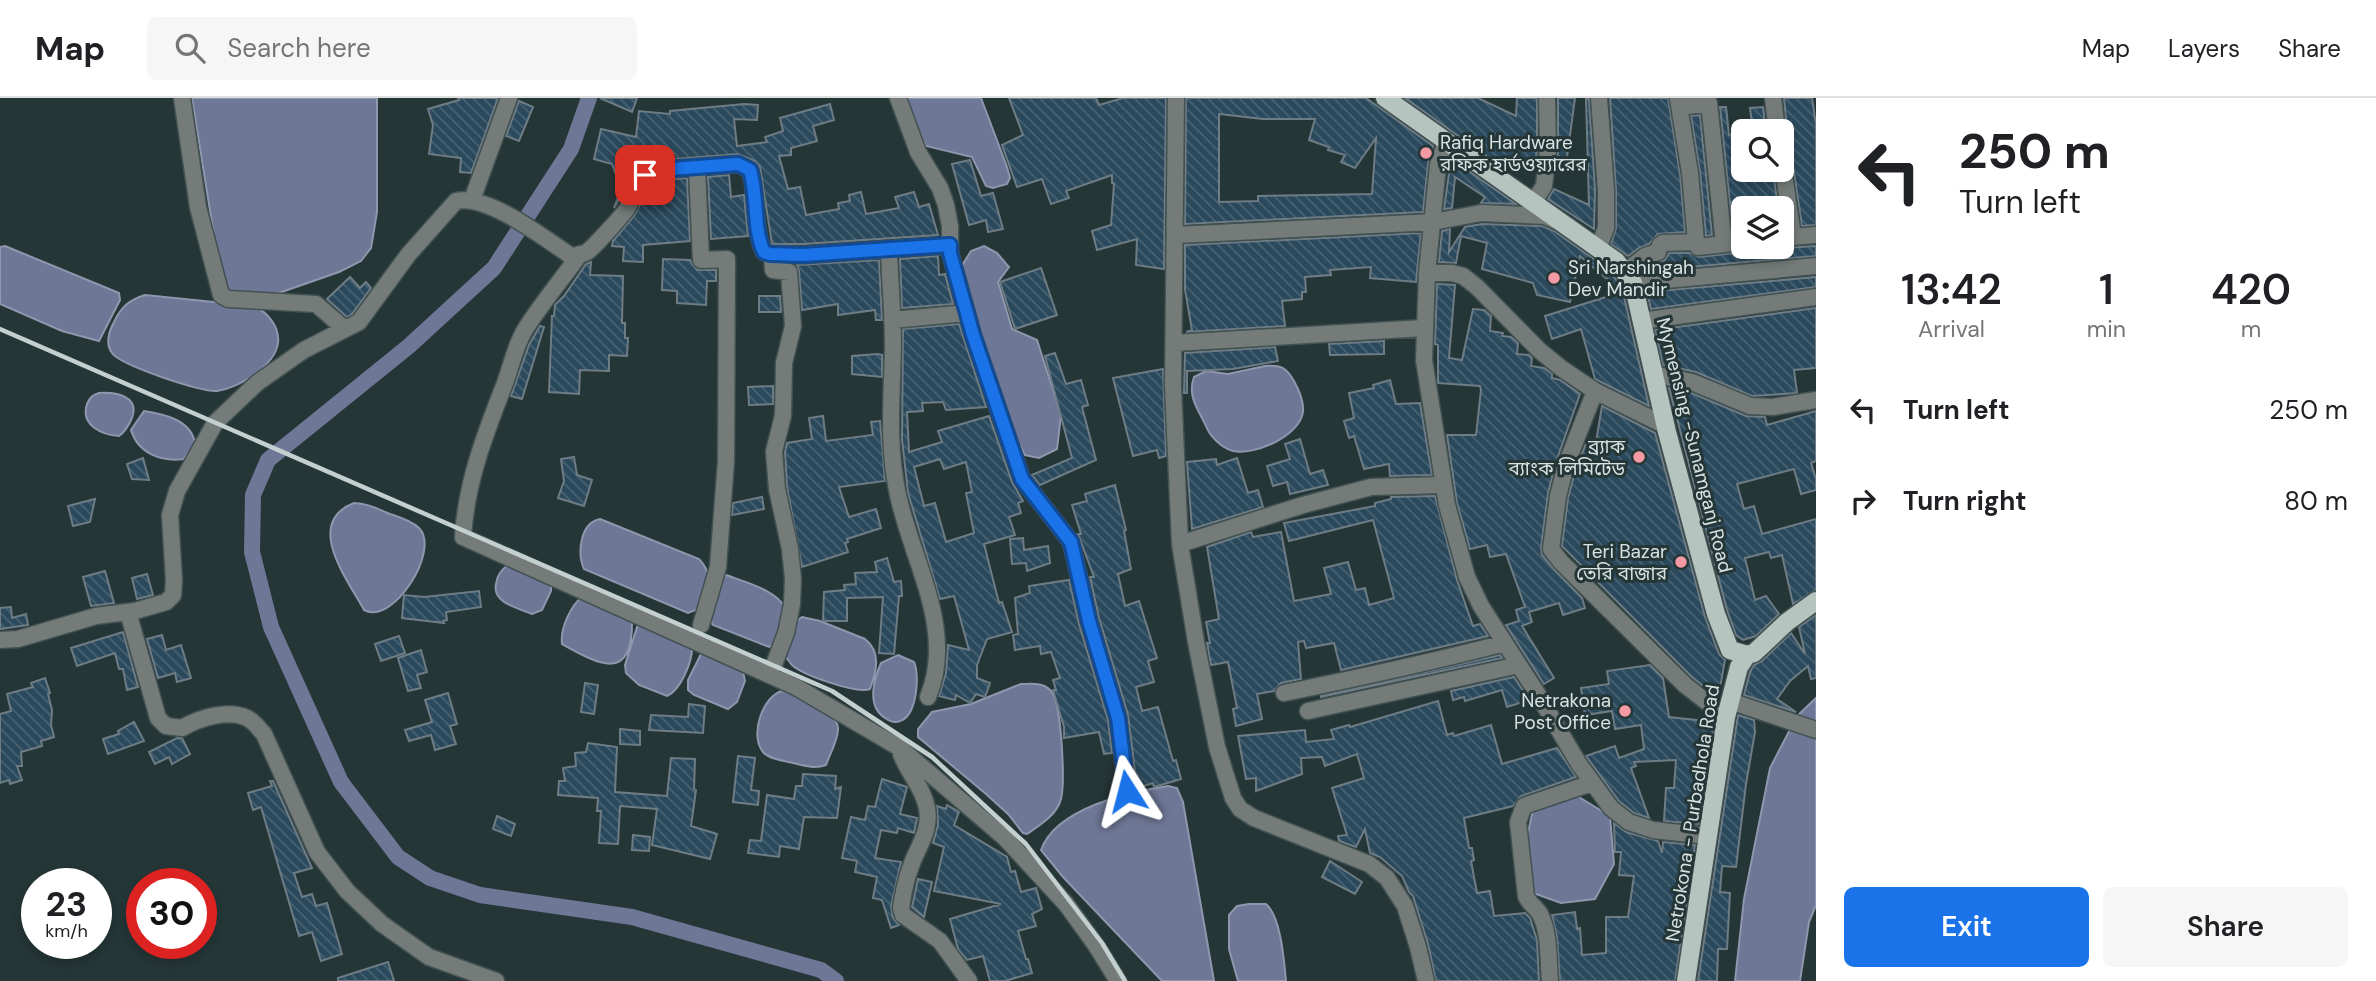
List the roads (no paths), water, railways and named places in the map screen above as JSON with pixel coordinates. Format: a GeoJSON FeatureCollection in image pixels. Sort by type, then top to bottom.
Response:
{"type":"FeatureCollection","features":[{"type":"Feature","properties":{"kind":"main road"},"geometry":{"type":"LineString","coordinates":[[1385,98],[1616,261],[1629,278]]}},
{"type":"Feature","properties":{"kind":"main road","name":"Mymensing -Sunamganj Road"},"geometry":{"type":"LineString","coordinates":[[1629,278],[1642,321],[1666,426],[1726,643],[1730,650],[1747,655]]}},
{"type":"Feature","properties":{"kind":"main road"},"geometry":{"type":"LineString","coordinates":[[1747,655],[1754,653],[1787,622],[1816,600]]}},
{"type":"Feature","properties":{"kind":"main road","name":"Netrokona - Purbadhola Road"},"geometry":{"type":"LineString","coordinates":[[1686,981],[1728,709],[1740,667],[1747,655]]}},
{"type":"Feature","properties":{"kind":"street"},"geometry":{"type":"LineString","coordinates":[[182,98],[198,207],[221,295],[228,299],[316,304],[345,329]]}},
{"type":"Feature","properties":{"kind":"street"},"geometry":{"type":"LineString","coordinates":[[472,200],[509,98]]}},
{"type":"Feature","properties":{"kind":"street"},"geometry":{"type":"LineString","coordinates":[[898,98],[918,152],[940,188],[950,226],[950,253],[1022,479],[1071,542],[1089,621],[1118,718],[1127,791]]}},
{"type":"Feature","properties":{"kind":"street"},"geometry":{"type":"LineString","coordinates":[[1176,98],[1173,387],[1180,544],[1217,747],[1233,798],[1240,809],[1254,818],[1368,864],[1387,878],[1405,906],[1426,981]]}},
{"type":"Feature","properties":{"kind":"street"},"geometry":{"type":"LineString","coordinates":[[1532,204],[1544,186],[1548,149],[1547,98]]}},
{"type":"Feature","properties":{"kind":"street"},"geometry":{"type":"LineString","coordinates":[[1598,249],[1606,228],[1599,98]]}},
{"type":"Feature","properties":{"kind":"street"},"geometry":{"type":"LineString","coordinates":[[1773,98],[1776,119]]}},
{"type":"Feature","properties":{"kind":"street"},"geometry":{"type":"LineString","coordinates":[[1724,244],[1709,103],[1679,102],[1690,173],[1696,242],[1698,247],[1731,243]]}},
{"type":"Feature","properties":{"kind":"street"},"geometry":{"type":"LineString","coordinates":[[1446,142],[1438,165],[1427,273],[1424,360],[1443,485],[1467,577],[1481,606],[1592,783],[1611,808],[1629,822],[1653,830],[1708,836]]}},
{"type":"Feature","properties":{"kind":"street"},"geometry":{"type":"LineString","coordinates":[[950,245],[803,255],[772,254],[764,252],[761,246],[755,186],[750,170],[738,164],[657,170],[645,175],[628,208],[591,250],[576,255],[525,330],[511,359],[472,476],[465,504],[463,537],[796,687],[900,748],[1005,838],[1066,904],[1118,981]]}},
{"type":"Feature","properties":{"kind":"street"},"geometry":{"type":"LineString","coordinates":[[697,168],[701,260],[727,259],[726,461],[718,567],[701,625]]}},
{"type":"Feature","properties":{"kind":"street"},"geometry":{"type":"LineString","coordinates":[[0,640],[33,635],[96,616],[128,612],[166,602],[173,595],[174,581],[170,515],[177,491],[215,423],[257,383],[304,350],[359,322],[408,255],[456,201],[472,200],[489,204],[576,255]]}},
{"type":"Feature","properties":{"kind":"street"},"geometry":{"type":"LineString","coordinates":[[1176,235],[1433,222],[1494,213],[1545,216],[1556,221]]}},
{"type":"Feature","properties":{"kind":"street"},"geometry":{"type":"LineString","coordinates":[[1794,238],[1816,236]]}},
{"type":"Feature","properties":{"kind":"street"},"geometry":{"type":"LineString","coordinates":[[1629,278],[1643,258],[1658,252],[1663,243],[1696,242]]}},
{"type":"Feature","properties":{"kind":"street"},"geometry":{"type":"LineString","coordinates":[[889,250],[892,320],[891,458],[898,496],[934,615],[938,642],[937,673],[928,697]]}},
{"type":"Feature","properties":{"kind":"street"},"geometry":{"type":"LineString","coordinates":[[769,675],[786,633],[792,604],[793,579],[790,549],[777,489],[775,450],[783,416],[784,363],[793,326],[789,272],[773,270],[772,254]]}},
{"type":"Feature","properties":{"kind":"street"},"geometry":{"type":"LineString","coordinates":[[1629,278],[1816,266]]}},
{"type":"Feature","properties":{"kind":"street"},"geometry":{"type":"LineString","coordinates":[[1427,273],[1464,276],[1478,286],[1539,350],[1595,391],[1666,426]]}},
{"type":"Feature","properties":{"kind":"street"},"geometry":{"type":"LineString","coordinates":[[1642,321],[1816,296]]}},
{"type":"Feature","properties":{"kind":"street"},"geometry":{"type":"LineString","coordinates":[[892,320],[967,313]]}},
{"type":"Feature","properties":{"kind":"street"},"geometry":{"type":"LineString","coordinates":[[1174,344],[1424,328]]}},
{"type":"Feature","properties":{"kind":"street"},"geometry":{"type":"LineString","coordinates":[[1654,373],[1692,382],[1750,405],[1773,407],[1816,400]]}},
{"type":"Feature","properties":{"kind":"street"},"geometry":{"type":"LineString","coordinates":[[1595,391],[1566,465],[1558,496],[1552,549],[1561,562],[1685,685],[1728,709],[1788,720],[1816,730]]}},
{"type":"Feature","properties":{"kind":"street"},"geometry":{"type":"LineString","coordinates":[[1180,544],[1303,505],[1371,487],[1443,485]]}},
{"type":"Feature","properties":{"kind":"street"},"geometry":{"type":"LineString","coordinates":[[128,612],[158,718],[166,726],[182,728],[196,720],[234,715],[249,719],[264,734],[317,852],[346,891],[382,924],[429,957],[496,981]]}},
{"type":"Feature","properties":{"kind":"street"},"geometry":{"type":"LineString","coordinates":[[1284,693],[1437,662],[1505,643]]}},
{"type":"Feature","properties":{"kind":"street"},"geometry":{"type":"LineString","coordinates":[[1308,710],[1519,665]]}},
{"type":"Feature","properties":{"kind":"street"},"geometry":{"type":"LineString","coordinates":[[900,748],[902,759],[920,788],[928,820],[927,830],[911,867],[901,908],[903,915],[940,942],[969,981]]}},
{"type":"Feature","properties":{"kind":"street"},"geometry":{"type":"LineString","coordinates":[[1550,981],[1542,919],[1526,897],[1518,822],[1524,806],[1592,783]]}},
{"type":"Feature","properties":{"kind":"water"},"geometry":{"type":"Polygon","coordinates":[[[192,98],[377,98],[377,212],[371,248],[361,261],[339,272],[276,294],[251,297],[223,292],[192,98]]]}},
{"type":"Feature","properties":{"kind":"water"},"geometry":{"type":"Polygon","coordinates":[[[904,98],[981,98],[1007,167],[1010,178],[1007,184],[993,188],[986,186],[972,157],[926,146],[914,125],[904,98]]]}},
{"type":"Feature","properties":{"kind":"water"},"geometry":{"type":"Polygon","coordinates":[[[5,246],[119,293],[120,300],[99,341],[62,331],[0,304],[0,247],[5,246]]]}},
{"type":"Feature","properties":{"kind":"water"},"geometry":{"type":"Polygon","coordinates":[[[984,246],[997,253],[1009,267],[998,282],[1012,329],[1037,340],[1061,415],[1057,449],[1039,458],[1025,455],[1018,442],[961,272],[971,251],[984,246]]]}},
{"type":"Feature","properties":{"kind":"water"},"geometry":{"type":"Polygon","coordinates":[[[145,295],[258,308],[268,316],[277,331],[278,343],[275,352],[263,368],[245,381],[217,391],[180,383],[145,371],[118,358],[112,353],[108,342],[112,326],[123,308],[134,299],[145,295]]]}},
{"type":"Feature","properties":{"kind":"water"},"geometry":{"type":"Polygon","coordinates":[[[1265,366],[1282,368],[1291,376],[1303,404],[1300,421],[1285,436],[1264,447],[1242,452],[1229,450],[1210,434],[1197,408],[1192,390],[1194,377],[1206,371],[1228,374],[1265,366]]]}},
{"type":"Feature","properties":{"kind":"water"},"geometry":{"type":"Polygon","coordinates":[[[99,393],[125,397],[133,405],[132,418],[119,436],[94,428],[87,418],[88,402],[99,393]]]}},
{"type":"Feature","properties":{"kind":"water"},"geometry":{"type":"Polygon","coordinates":[[[144,411],[168,416],[188,429],[195,443],[184,459],[167,459],[152,455],[139,445],[131,430],[144,411]]]}},
{"type":"Feature","properties":{"kind":"water"},"geometry":{"type":"Polygon","coordinates":[[[354,503],[409,521],[419,528],[424,538],[424,552],[411,583],[388,607],[376,612],[364,610],[334,553],[332,524],[339,512],[354,503]]]}},
{"type":"Feature","properties":{"kind":"water"},"geometry":{"type":"Polygon","coordinates":[[[600,519],[699,559],[707,571],[708,583],[698,609],[688,613],[584,569],[581,547],[584,532],[588,526],[600,519]]]}},
{"type":"Feature","properties":{"kind":"water"},"geometry":{"type":"Polygon","coordinates":[[[508,565],[551,582],[551,591],[542,610],[532,614],[507,604],[498,596],[497,578],[508,565]]]}},
{"type":"Feature","properties":{"kind":"water"},"geometry":{"type":"Polygon","coordinates":[[[726,575],[760,588],[782,602],[786,609],[776,643],[769,647],[713,625],[710,621],[722,577],[726,575]]]}},
{"type":"Feature","properties":{"kind":"water"},"geometry":{"type":"Polygon","coordinates":[[[583,596],[632,621],[631,641],[627,654],[620,661],[611,664],[600,662],[562,644],[567,617],[583,596]]]}},
{"type":"Feature","properties":{"kind":"water"},"geometry":{"type":"Polygon","coordinates":[[[802,617],[820,621],[865,639],[870,644],[876,656],[876,663],[870,689],[853,689],[830,683],[792,665],[785,656],[795,622],[802,617]]]}},
{"type":"Feature","properties":{"kind":"water"},"geometry":{"type":"Polygon","coordinates":[[[639,621],[692,646],[685,674],[677,688],[667,696],[639,685],[626,673],[625,665],[639,621]]]}},
{"type":"Feature","properties":{"kind":"water"},"geometry":{"type":"Polygon","coordinates":[[[702,652],[742,667],[745,681],[737,702],[728,709],[688,690],[688,680],[702,652]]]}},
{"type":"Feature","properties":{"kind":"water"},"geometry":{"type":"Polygon","coordinates":[[[898,655],[914,662],[917,685],[910,712],[906,718],[894,722],[879,713],[875,707],[873,692],[881,663],[898,655]]]}},
{"type":"Feature","properties":{"kind":"water"},"geometry":{"type":"Polygon","coordinates":[[[1021,684],[1041,685],[1051,691],[1058,711],[1062,761],[1059,805],[1047,819],[1027,834],[986,794],[918,737],[918,729],[932,712],[971,704],[1021,684]]]}},
{"type":"Feature","properties":{"kind":"water"},"geometry":{"type":"Polygon","coordinates":[[[782,691],[816,705],[836,723],[837,738],[826,765],[806,766],[773,758],[763,752],[757,736],[760,717],[769,700],[782,691]]]}},
{"type":"Feature","properties":{"kind":"water"},"geometry":{"type":"Polygon","coordinates":[[[1816,698],[1816,905],[1809,922],[1800,981],[1735,981],[1744,899],[1770,768],[1797,716],[1816,698]]]}},
{"type":"Feature","properties":{"kind":"water"},"geometry":{"type":"Polygon","coordinates":[[[1168,786],[1177,788],[1183,802],[1214,981],[1162,981],[1063,877],[1041,850],[1049,835],[1077,813],[1115,798],[1168,786]]]}},
{"type":"Feature","properties":{"kind":"water"},"geometry":{"type":"Polygon","coordinates":[[[1574,794],[1610,816],[1614,864],[1595,899],[1561,903],[1533,893],[1523,857],[1533,809],[1574,794]]]}},
{"type":"Feature","properties":{"kind":"water"},"geometry":{"type":"Polygon","coordinates":[[[1266,904],[1271,910],[1281,940],[1286,981],[1238,981],[1229,949],[1229,915],[1237,906],[1266,904]]]}},
{"type":"Feature","properties":{"kind":"waterway"},"geometry":{"type":"LineString","coordinates":[[589,98],[571,149],[494,268],[409,346],[268,460],[253,495],[252,552],[271,627],[341,782],[398,857],[430,878],[480,895],[632,917],[821,970],[836,981]]}},
{"type":"Feature","properties":{"kind":"railway"},"geometry":{"type":"LineString","coordinates":[[0,329],[832,691],[932,757],[1026,844],[1102,943],[1125,981]]}},
{"type":"Feature","properties":{"kind":"place","name":"Rafiq Hardware রফিক হার্ডওয়্যারের"},"geometry":{"type":"Point","coordinates":[1426,153]}},
{"type":"Feature","properties":{"kind":"place","name":"Sri Narshingah Dev Mandir"},"geometry":{"type":"Point","coordinates":[1554,278]}},
{"type":"Feature","properties":{"kind":"place","name":"ব্র্যাক ব্যাংক লিমিটেড"},"geometry":{"type":"Point","coordinates":[1639,457]}},
{"type":"Feature","properties":{"kind":"place","name":"Teri Bazar তেরি বাজার"},"geometry":{"type":"Point","coordinates":[1681,562]}},
{"type":"Feature","properties":{"kind":"place","name":"Netrakona Post Office"},"geometry":{"type":"Point","coordinates":[1625,711]}}]}
